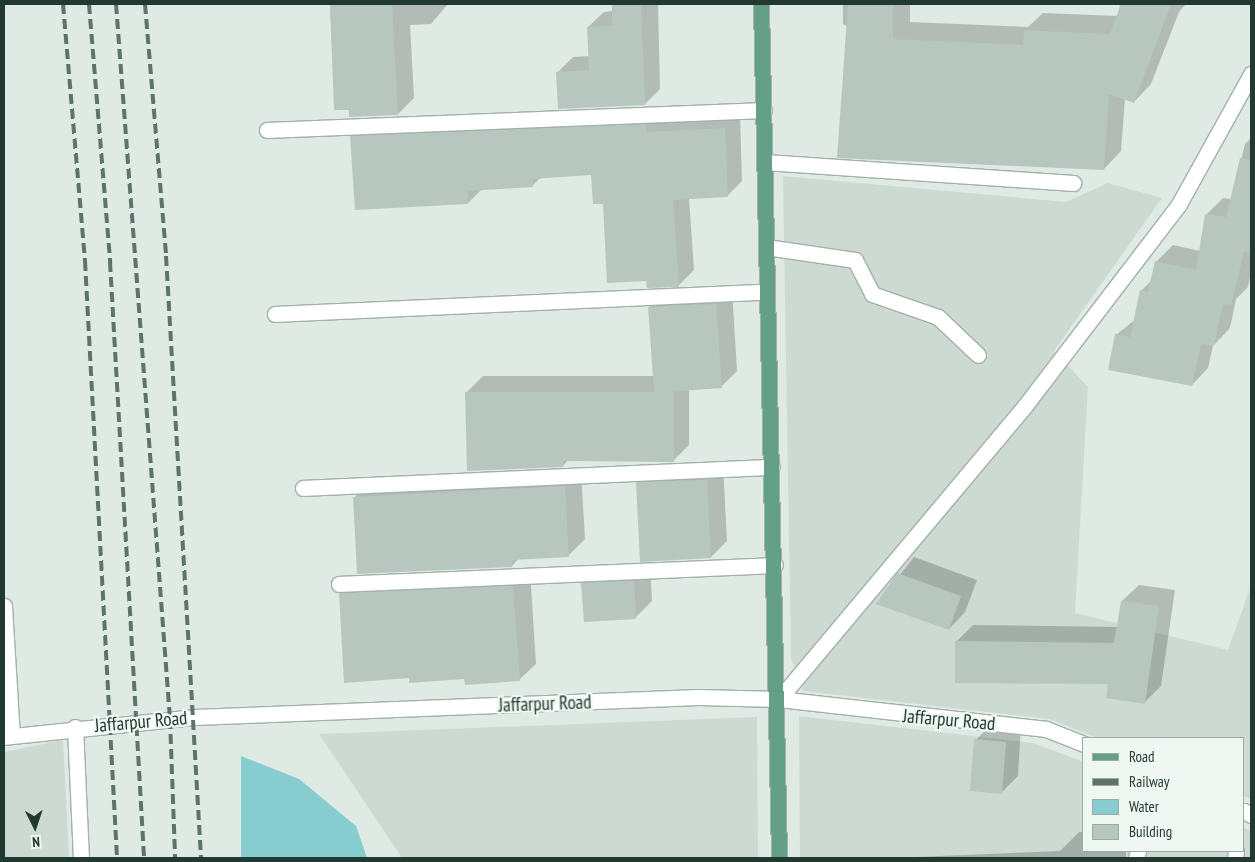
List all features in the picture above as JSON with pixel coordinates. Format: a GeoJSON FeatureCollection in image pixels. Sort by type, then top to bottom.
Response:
{"type":"FeatureCollection","features":[{"type":"Feature","properties":{"kind":"main road"},"geometry":{"type":"LineString","coordinates":[[761,4],[766,292],[779,699],[779,858]]}},
{"type":"Feature","properties":{"kind":"street"},"geometry":{"type":"LineString","coordinates":[[779,699],[1024,407],[1180,204],[1251,74]]}},
{"type":"Feature","properties":{"kind":"street"},"geometry":{"type":"LineString","coordinates":[[267,130],[764,110]]}},
{"type":"Feature","properties":{"kind":"street"},"geometry":{"type":"LineString","coordinates":[[765,162],[1073,183]]}},
{"type":"Feature","properties":{"kind":"street"},"geometry":{"type":"LineString","coordinates":[[766,248],[855,260],[872,294],[938,317],[978,355]]}},
{"type":"Feature","properties":{"kind":"street"},"geometry":{"type":"LineString","coordinates":[[275,314],[766,292]]}},
{"type":"Feature","properties":{"kind":"street"},"geometry":{"type":"LineString","coordinates":[[303,488],[772,467]]}},
{"type":"Feature","properties":{"kind":"street"},"geometry":{"type":"LineString","coordinates":[[339,584],[775,566]]}},
{"type":"Feature","properties":{"kind":"street"},"geometry":{"type":"LineString","coordinates":[[4,606],[8,736]]}},
{"type":"Feature","properties":{"kind":"street","name":"Jaffarpur Road"},"geometry":{"type":"LineString","coordinates":[[8,736],[75,727],[196,717],[698,697],[779,699],[1046,729],[1082,743]]}},
{"type":"Feature","properties":{"kind":"street"},"geometry":{"type":"LineString","coordinates":[[75,727],[81,858]]}},
{"type":"Feature","properties":{"kind":"shaded area"},"geometry":{"type":"Polygon","coordinates":[[[783,176],[1066,202],[1108,183],[1162,198],[1054,351],[1088,387],[1075,613],[1228,650],[1251,586],[1251,799],[1245,796],[1245,737],[1095,737],[1049,719],[803,691],[791,658],[783,176]]]}},
{"type":"Feature","properties":{"kind":"shaded area"},"geometry":{"type":"Polygon","coordinates":[[[799,716],[1033,743],[1082,761],[1082,852],[1245,852],[1245,828],[1251,831],[1251,858],[800,858],[799,716]]]}},
{"type":"Feature","properties":{"kind":"shaded area"},"geometry":{"type":"Polygon","coordinates":[[[757,717],[758,858],[402,858],[319,734],[757,717]]]}},
{"type":"Feature","properties":{"kind":"shaded area"},"geometry":{"type":"Polygon","coordinates":[[[63,740],[69,858],[4,858],[4,752],[63,740]]]}},
{"type":"Feature","properties":{"kind":"water"},"geometry":{"type":"Polygon","coordinates":[[[241,756],[299,779],[356,826],[367,858],[241,858],[241,756]]]}},
{"type":"Feature","properties":{"kind":"building"},"geometry":{"type":"Polygon","coordinates":[[[330,4],[392,4],[398,115],[349,117],[349,110],[334,110],[330,4]]]}},
{"type":"Feature","properties":{"kind":"building"},"geometry":{"type":"Polygon","coordinates":[[[612,4],[641,4],[645,105],[558,109],[556,72],[589,70],[587,27],[612,26],[612,4]]]}},
{"type":"Feature","properties":{"kind":"building"},"geometry":{"type":"Polygon","coordinates":[[[848,4],[893,4],[893,39],[1023,45],[1024,30],[1110,34],[1121,4],[1171,4],[1134,103],[1109,94],[1104,170],[837,158],[848,4]]]}},
{"type":"Feature","properties":{"kind":"building"},"geometry":{"type":"Polygon","coordinates":[[[646,124],[647,132],[725,128],[728,197],[673,200],[679,287],[647,288],[646,281],[607,283],[603,204],[593,204],[591,175],[532,179],[533,187],[468,191],[468,204],[355,210],[350,136],[646,124]]]}},
{"type":"Feature","properties":{"kind":"building"},"geometry":{"type":"Polygon","coordinates":[[[1240,158],[1251,160],[1251,253],[1244,252],[1231,305],[1223,304],[1214,346],[1201,344],[1192,386],[1108,370],[1115,334],[1130,337],[1140,290],[1148,292],[1155,261],[1196,270],[1205,214],[1226,217],[1240,158]]]}},
{"type":"Feature","properties":{"kind":"building"},"geometry":{"type":"Polygon","coordinates":[[[716,304],[722,388],[667,392],[674,392],[674,462],[563,461],[563,467],[467,471],[465,392],[654,392],[648,307],[716,304]]]}},
{"type":"Feature","properties":{"kind":"building"},"geometry":{"type":"Polygon","coordinates":[[[707,480],[711,558],[640,562],[636,482],[707,480]]]}},
{"type":"Feature","properties":{"kind":"building"},"geometry":{"type":"Polygon","coordinates":[[[565,486],[569,557],[512,560],[512,567],[357,574],[353,497],[565,486]]]}},
{"type":"Feature","properties":{"kind":"building"},"geometry":{"type":"Polygon","coordinates":[[[897,573],[961,596],[949,630],[876,604],[897,573]]]}},
{"type":"Feature","properties":{"kind":"building"},"geometry":{"type":"Polygon","coordinates":[[[634,581],[636,619],[584,622],[581,583],[634,581]]]}},
{"type":"Feature","properties":{"kind":"building"},"geometry":{"type":"Polygon","coordinates":[[[513,586],[520,681],[465,685],[464,679],[409,683],[409,678],[344,683],[339,593],[513,586]]]}},
{"type":"Feature","properties":{"kind":"building"},"geometry":{"type":"Polygon","coordinates":[[[1121,601],[1159,606],[1145,704],[1106,698],[1108,684],[955,683],[955,641],[1114,643],[1121,601]]]}},
{"type":"Feature","properties":{"kind":"building"},"geometry":{"type":"Polygon","coordinates":[[[974,739],[1006,742],[1002,794],[970,791],[974,739]]]}},
{"type":"Feature","properties":{"kind":"railway"},"geometry":{"type":"LineString","coordinates":[[63,4],[85,261],[117,858]]}},
{"type":"Feature","properties":{"kind":"railway"},"geometry":{"type":"LineString","coordinates":[[89,4],[110,262],[144,858]]}},
{"type":"Feature","properties":{"kind":"railway"},"geometry":{"type":"LineString","coordinates":[[116,4],[170,719],[175,858]]}},
{"type":"Feature","properties":{"kind":"railway"},"geometry":{"type":"LineString","coordinates":[[145,4],[166,256],[201,858]]}}]}
